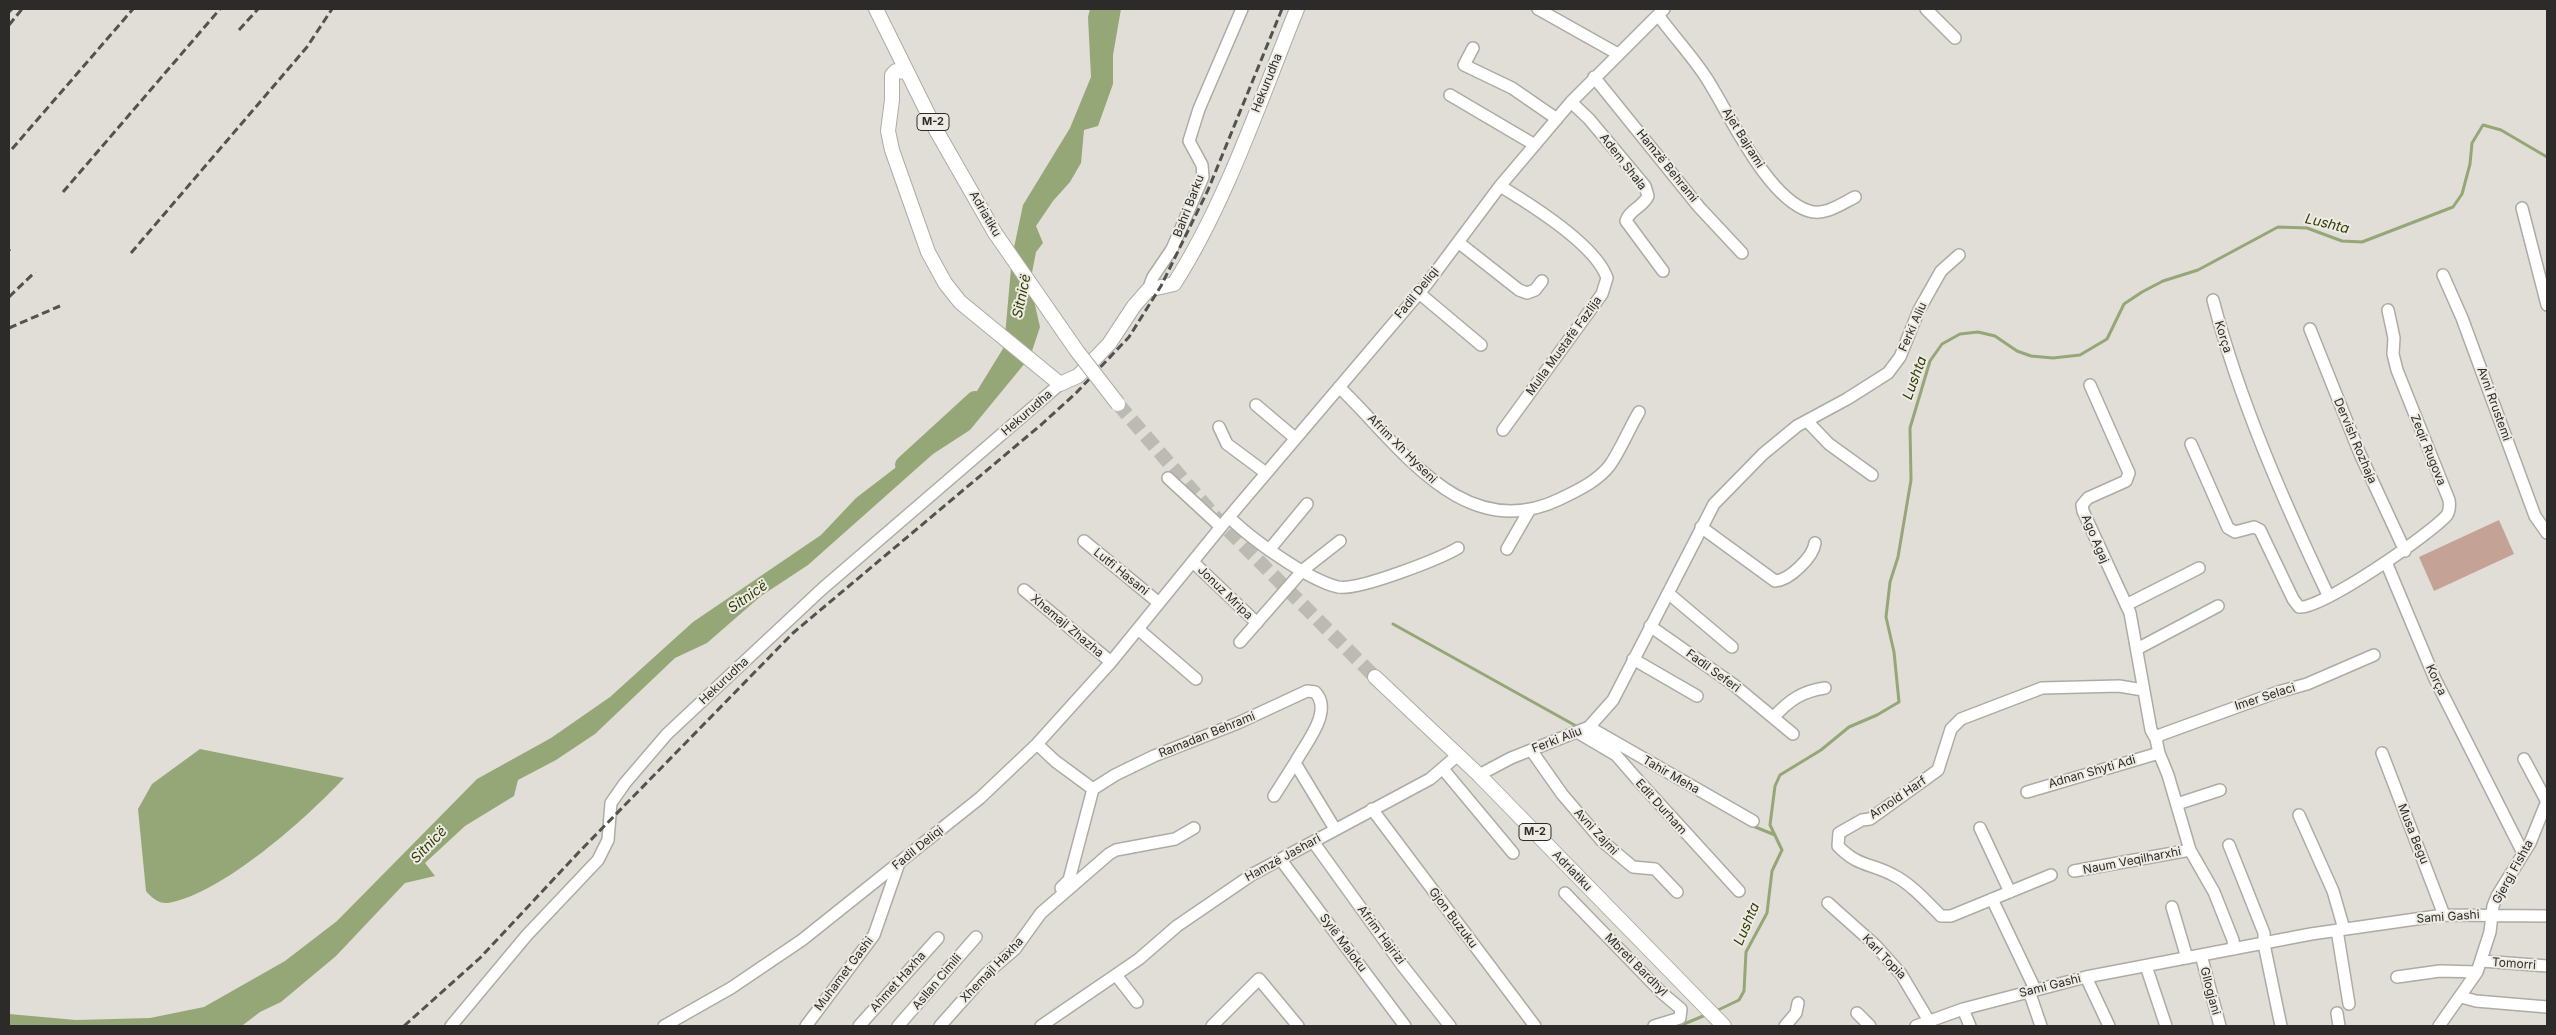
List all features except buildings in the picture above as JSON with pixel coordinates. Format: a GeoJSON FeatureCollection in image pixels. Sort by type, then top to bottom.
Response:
{"type":"FeatureCollection","features":[{"type":"Feature","properties":{"kind":"main road","name":"Adriatiku"},"geometry":{"type":"LineString","coordinates":[[876,9],[916,90],[995,233],[1077,351],[1118,404]]}},
{"type":"Feature","properties":{"kind":"main road","name":"Hekurudha"},"geometry":{"type":"LineString","coordinates":[[890,38],[892,100],[888,131],[892,150],[928,252],[945,283],[960,302],[1060,384],[1078,376],[1109,344],[1134,306],[1148,290],[1174,284],[1194,252],[1244,139],[1297,9]]}},
{"type":"Feature","properties":{"kind":"main road"},"geometry":{"type":"LineString","coordinates":[[892,75],[896,72],[907,72]]}},
{"type":"Feature","properties":{"kind":"main road"},"geometry":{"type":"LineString","coordinates":[[892,100],[903,90],[916,90]]}},
{"type":"Feature","properties":{"kind":"main road","name":"Adriatiku"},"geometry":{"type":"LineString","coordinates":[[1375,677],[1458,755],[1724,1026]]}},
{"type":"Feature","properties":{"kind":"street","name":"Bahri Barku"},"geometry":{"type":"LineString","coordinates":[[1148,290],[1153,277],[1172,249],[1203,177],[1202,165],[1189,141],[1199,109],[1242,9]]}},
{"type":"Feature","properties":{"kind":"street"},"geometry":{"type":"LineString","coordinates":[[1538,9],[1618,54]]}},
{"type":"Feature","properties":{"kind":"street"},"geometry":{"type":"LineString","coordinates":[[1926,9],[1955,38]]}},
{"type":"Feature","properties":{"kind":"street","name":"Fadil Deliqi"},"geometry":{"type":"LineString","coordinates":[[664,1026],[732,988],[802,940],[980,798],[1037,744],[1111,662],[1229,517],[1419,293],[1500,186],[1557,119],[1594,77],[1661,11]]}},
{"type":"Feature","properties":{"kind":"street","name":"Ajet Bajrami"},"geometry":{"type":"LineString","coordinates":[[1661,11],[1707,79],[1747,148],[1775,186],[1807,210],[1817,212],[1827,211],[1855,197]]}},
{"type":"Feature","properties":{"kind":"street"},"geometry":{"type":"LineString","coordinates":[[1473,48],[1464,66],[1512,88],[1557,119]]}},
{"type":"Feature","properties":{"kind":"street","name":"Hamzë Behrami"},"geometry":{"type":"LineString","coordinates":[[1594,77],[1699,207],[1742,253]]}},
{"type":"Feature","properties":{"kind":"street"},"geometry":{"type":"LineString","coordinates":[[1450,95],[1535,145]]}},
{"type":"Feature","properties":{"kind":"street","name":"Adem Shala"},"geometry":{"type":"LineString","coordinates":[[1572,102],[1589,119],[1645,186],[1648,196],[1647,200],[1630,214],[1626,222],[1663,271]]}},
{"type":"Feature","properties":{"kind":"street","name":"Mulla Mustafë Fazlija"},"geometry":{"type":"LineString","coordinates":[[1500,186],[1552,220],[1600,263],[1607,278],[1602,294],[1503,430]]}},
{"type":"Feature","properties":{"kind":"street"},"geometry":{"type":"LineString","coordinates":[[2522,208],[2547,305]]}},
{"type":"Feature","properties":{"kind":"street"},"geometry":{"type":"LineString","coordinates":[[1458,242],[1519,290],[1527,293],[1535,290],[1542,280]]}},
{"type":"Feature","properties":{"kind":"street","name":"Ferki Aliu"},"geometry":{"type":"LineString","coordinates":[[1479,776],[1531,750],[1583,730],[1610,704],[1714,504],[1763,454],[1797,426],[1822,410],[1847,398],[1888,372],[1895,365],[1904,350],[1919,310],[1941,271],[1959,255]]}},
{"type":"Feature","properties":{"kind":"street","name":"Avni Rrustemi"},"geometry":{"type":"LineString","coordinates":[[2443,274],[2462,318],[2535,516],[2547,532]]}},
{"type":"Feature","properties":{"kind":"street"},"geometry":{"type":"LineString","coordinates":[[1419,293],[1481,345]]}},
{"type":"Feature","properties":{"kind":"street","name":"Korça"},"geometry":{"type":"LineString","coordinates":[[2213,300],[2238,383],[2299,535],[2328,595]]}},
{"type":"Feature","properties":{"kind":"street","name":"Zeqir Rugova"},"geometry":{"type":"LineString","coordinates":[[2386,562],[2405,551],[2442,519],[2450,508],[2449,500],[2397,370],[2393,354],[2394,338],[2388,310]]}},
{"type":"Feature","properties":{"kind":"street","name":"Dervish Rozhaja"},"geometry":{"type":"LineString","coordinates":[[2310,329],[2360,454],[2405,551]]}},
{"type":"Feature","properties":{"kind":"street","name":"Hekurudha"},"geometry":{"type":"LineString","coordinates":[[451,1026],[521,942],[598,860],[608,840],[611,803],[625,783],[667,734],[822,589],[1060,384]]}},
{"type":"Feature","properties":{"kind":"street","name":"Ago Agaj"},"geometry":{"type":"LineString","coordinates":[[2090,385],[2129,473],[2129,478],[2121,484],[2088,498],[2082,505],[2083,511],[2126,605],[2137,649],[2150,730],[2156,739],[2190,850],[2214,892],[2226,922],[2234,950]]}},
{"type":"Feature","properties":{"kind":"street","name":"Afrim Xh Hyseni"},"geometry":{"type":"LineString","coordinates":[[1339,387],[1424,473],[1454,496],[1484,509],[1512,512],[1554,502],[1586,486],[1600,476],[1610,465],[1639,412]]}},
{"type":"Feature","properties":{"kind":"street"},"geometry":{"type":"LineString","coordinates":[[1256,405],[1295,438]]}},
{"type":"Feature","properties":{"kind":"street"},"geometry":{"type":"LineString","coordinates":[[1806,421],[1829,444],[1872,475]]}},
{"type":"Feature","properties":{"kind":"street"},"geometry":{"type":"LineString","coordinates":[[1219,428],[1227,444],[1266,473]]}},
{"type":"Feature","properties":{"kind":"street"},"geometry":{"type":"LineString","coordinates":[[2191,444],[2228,528],[2235,532],[2254,527],[2260,530],[2296,604],[2302,608],[2386,562]]}},
{"type":"Feature","properties":{"kind":"street"},"geometry":{"type":"LineString","coordinates":[[1168,478],[1221,527]]}},
{"type":"Feature","properties":{"kind":"street"},"geometry":{"type":"LineString","coordinates":[[1269,550],[1307,504]]}},
{"type":"Feature","properties":{"kind":"street"},"geometry":{"type":"LineString","coordinates":[[1507,549],[1530,509]]}},
{"type":"Feature","properties":{"kind":"street"},"geometry":{"type":"LineString","coordinates":[[1229,517],[1269,550],[1303,570],[1339,587],[1350,586],[1416,568],[1458,548]]}},
{"type":"Feature","properties":{"kind":"street"},"geometry":{"type":"LineString","coordinates":[[1701,527],[1775,581],[1786,578],[1798,567],[1812,552],[1815,543]]}},
{"type":"Feature","properties":{"kind":"street","name":"Lutfi Hasani"},"geometry":{"type":"LineString","coordinates":[[1084,541],[1159,603]]}},
{"type":"Feature","properties":{"kind":"street","name":"Jonuz Mripa"},"geometry":{"type":"LineString","coordinates":[[1240,642],[1303,570],[1340,541]]}},
{"type":"Feature","properties":{"kind":"street","name":"Jonuz Mripa"},"geometry":{"type":"LineString","coordinates":[[1193,562],[1257,623]]}},
{"type":"Feature","properties":{"kind":"street","name":"Korça"},"geometry":{"type":"LineString","coordinates":[[2386,562],[2435,679],[2523,854]]}},
{"type":"Feature","properties":{"kind":"street"},"geometry":{"type":"LineString","coordinates":[[2126,605],[2199,568]]}},
{"type":"Feature","properties":{"kind":"street","name":"Xhemajl Zhazha"},"geometry":{"type":"LineString","coordinates":[[1024,590],[1111,662]]}},
{"type":"Feature","properties":{"kind":"street"},"geometry":{"type":"LineString","coordinates":[[1668,593],[1732,647]]}},
{"type":"Feature","properties":{"kind":"street"},"geometry":{"type":"LineString","coordinates":[[2137,649],[2218,606]]}},
{"type":"Feature","properties":{"kind":"street","name":"Fadil Seferi"},"geometry":{"type":"LineString","coordinates":[[1650,626],[1774,717],[1793,734]]}},
{"type":"Feature","properties":{"kind":"street"},"geometry":{"type":"LineString","coordinates":[[1138,629],[1196,679]]}},
{"type":"Feature","properties":{"kind":"street","name":"Imer Selaci"},"geometry":{"type":"LineString","coordinates":[[2156,739],[2160,735],[2204,717],[2323,678],[2374,654]]}},
{"type":"Feature","properties":{"kind":"street"},"geometry":{"type":"LineString","coordinates":[[1632,660],[1697,696]]}},
{"type":"Feature","properties":{"kind":"street","name":"Arnold Harf"},"geometry":{"type":"LineString","coordinates":[[2051,875],[1951,916],[1941,916],[1895,875],[1871,868],[1847,856],[1838,846],[1839,833],[1862,820],[1870,819],[1938,770],[1950,729],[1961,719],[2042,688],[2119,686],[2143,690]]}},
{"type":"Feature","properties":{"kind":"street"},"geometry":{"type":"LineString","coordinates":[[1774,717],[1798,695],[1810,690],[1825,688]]}},
{"type":"Feature","properties":{"kind":"street","name":"Ramadan Behrami"},"geometry":{"type":"LineString","coordinates":[[1093,789],[1115,775],[1154,756],[1238,723],[1307,691],[1315,692],[1322,704],[1321,716],[1274,796]]}},
{"type":"Feature","properties":{"kind":"street","name":"Tahir Meha"},"geometry":{"type":"LineString","coordinates":[[1583,730],[1753,821]]}},
{"type":"Feature","properties":{"kind":"street","name":"Edit Durham"},"geometry":{"type":"LineString","coordinates":[[1583,730],[1623,760],[1636,778],[1739,891]]}},
{"type":"Feature","properties":{"kind":"street"},"geometry":{"type":"LineString","coordinates":[[1037,744],[1055,761],[1093,789]]}},
{"type":"Feature","properties":{"kind":"street","name":"Avni Zajmi"},"geometry":{"type":"LineString","coordinates":[[1531,750],[1562,794],[1602,841],[1633,868],[1655,869],[1677,892]]}},
{"type":"Feature","properties":{"kind":"street","name":"Adnan Shyti Adi"},"geometry":{"type":"LineString","coordinates":[[2026,792],[2159,753]]}},
{"type":"Feature","properties":{"kind":"street","name":"Musa Begu"},"geometry":{"type":"LineString","coordinates":[[2382,754],[2444,916]]}},
{"type":"Feature","properties":{"kind":"street","name":"Hamzë Jashari"},"geometry":{"type":"LineString","coordinates":[[1040,1026],[1139,959],[1177,926],[1228,889],[1314,843],[1335,829],[1430,779],[1458,755]]}},
{"type":"Feature","properties":{"kind":"street"},"geometry":{"type":"LineString","coordinates":[[2524,758],[2547,801]]}},
{"type":"Feature","properties":{"kind":"street"},"geometry":{"type":"LineString","coordinates":[[1295,763],[1335,829]]}},
{"type":"Feature","properties":{"kind":"street"},"geometry":{"type":"LineString","coordinates":[[1443,769],[1513,853]]}},
{"type":"Feature","properties":{"kind":"street","name":"Xhemajl Haxha"},"geometry":{"type":"LineString","coordinates":[[940,1026],[987,973],[1015,949],[1041,913],[1069,880],[1093,789]]}},
{"type":"Feature","properties":{"kind":"street"},"geometry":{"type":"LineString","coordinates":[[2177,804],[2220,790]]}},
{"type":"Feature","properties":{"kind":"street","name":"Gjergj Fishta"},"geometry":{"type":"LineString","coordinates":[[2439,1026],[2461,997],[2480,966],[2490,932],[2497,896],[2534,834],[2547,801]]}},
{"type":"Feature","properties":{"kind":"street","name":"Gjon Buzuku"},"geometry":{"type":"LineString","coordinates":[[1372,809],[1535,1026]]}},
{"type":"Feature","properties":{"kind":"street"},"geometry":{"type":"LineString","coordinates":[[2299,815],[2333,891],[2341,930],[2350,1004]]}},
{"type":"Feature","properties":{"kind":"street","name":"Xhemajl Haxha"},"geometry":{"type":"LineString","coordinates":[[1041,913],[1112,852],[1175,839],[1194,828]]}},
{"type":"Feature","properties":{"kind":"street"},"geometry":{"type":"LineString","coordinates":[[1980,828],[2010,892]]}},
{"type":"Feature","properties":{"kind":"street","name":"Afrim Hajrizi"},"geometry":{"type":"LineString","coordinates":[[1314,843],[1370,921],[1450,1026]]}},
{"type":"Feature","properties":{"kind":"street"},"geometry":{"type":"LineString","coordinates":[[2229,845],[2265,937],[2264,944],[2281,1026]]}},
{"type":"Feature","properties":{"kind":"street","name":"Naum Veqilharxhi"},"geometry":{"type":"LineString","coordinates":[[2074,871],[2190,850]]}},
{"type":"Feature","properties":{"kind":"street","name":"Sylë Maloku"},"geometry":{"type":"LineString","coordinates":[[1281,860],[1405,1026]]}},
{"type":"Feature","properties":{"kind":"street","name":"Muhamet Gashi"},"geometry":{"type":"LineString","coordinates":[[806,1026],[874,935],[899,863]]}},
{"type":"Feature","properties":{"kind":"street","name":"Mbreti Bardhyl"},"geometry":{"type":"LineString","coordinates":[[1566,893],[1662,993],[1681,1009],[1680,1018],[1654,1026]]}},
{"type":"Feature","properties":{"kind":"street"},"geometry":{"type":"LineString","coordinates":[[1992,899],[2032,990],[2041,1026]]}},
{"type":"Feature","properties":{"kind":"street","name":"Karl Topia"},"geometry":{"type":"LineString","coordinates":[[1828,903],[1875,945],[1901,974],[1929,1021]]}},
{"type":"Feature","properties":{"kind":"street"},"geometry":{"type":"LineString","coordinates":[[2172,908],[2187,958]]}},
{"type":"Feature","properties":{"kind":"street","name":"Sami Gashi"},"geometry":{"type":"LineString","coordinates":[[1916,1026],[1963,1009],[2086,977],[2341,930],[2444,916],[2547,916]]}},
{"type":"Feature","properties":{"kind":"street","name":"Asllan Cimili"},"geometry":{"type":"LineString","coordinates":[[898,1026],[976,937]]}},
{"type":"Feature","properties":{"kind":"street","name":"Ahmet Haxha"},"geometry":{"type":"LineString","coordinates":[[859,1026],[938,938]]}},
{"type":"Feature","properties":{"kind":"street","name":"Gllogjani"},"geometry":{"type":"LineString","coordinates":[[2201,956],[2220,1026]]}},
{"type":"Feature","properties":{"kind":"street"},"geometry":{"type":"LineString","coordinates":[[2146,966],[2166,1026]]}},
{"type":"Feature","properties":{"kind":"street","name":"Tomorri"},"geometry":{"type":"LineString","coordinates":[[2397,977],[2480,966],[2547,966]]}},
{"type":"Feature","properties":{"kind":"street"},"geometry":{"type":"LineString","coordinates":[[1116,975],[1137,1002]]}},
{"type":"Feature","properties":{"kind":"street"},"geometry":{"type":"LineString","coordinates":[[2086,977],[2109,1026]]}},
{"type":"Feature","properties":{"kind":"street"},"geometry":{"type":"LineString","coordinates":[[1212,1026],[1259,978],[1298,1026]]}},
{"type":"Feature","properties":{"kind":"street"},"geometry":{"type":"LineString","coordinates":[[2461,997],[2476,1001],[2547,1007]]}},
{"type":"Feature","properties":{"kind":"street"},"geometry":{"type":"LineString","coordinates":[[1785,1026],[1796,1013],[1798,1004]]}},
{"type":"Feature","properties":{"kind":"street"},"geometry":{"type":"LineString","coordinates":[[1963,1009],[1970,1026]]}},
{"type":"Feature","properties":{"kind":"street"},"geometry":{"type":"LineString","coordinates":[[1857,1012],[1870,1026]]}},
{"type":"Feature","properties":{"kind":"street"},"geometry":{"type":"LineString","coordinates":[[2338,1013],[2339,1026]]}},
{"type":"Feature","properties":{"kind":"shaded area"},"geometry":{"type":"Polygon","coordinates":[[[2499,520],[2514,554],[2434,591],[2419,557],[2499,520]]]}},
{"type":"Feature","properties":{"kind":"water"},"geometry":{"type":"Polygon","coordinates":[[[1090,9],[1121,9],[1113,55],[1113,84],[1098,126],[1084,130],[1081,163],[1070,182],[1053,201],[1036,226],[1043,243],[1036,252],[1030,283],[1040,327],[1030,357],[970,430],[933,454],[808,565],[761,596],[707,643],[675,658],[595,734],[556,760],[518,780],[514,796],[465,826],[425,863],[435,876],[405,883],[336,956],[281,1002],[260,1012],[243,1025],[9,1026],[9,1014],[76,1020],[150,1018],[204,1007],[285,961],[337,921],[477,779],[551,738],[610,697],[693,622],[821,535],[856,498],[946,429],[972,399],[1004,347],[1012,257],[1023,205],[1070,128],[1091,77],[1088,17],[1090,9]]]}},
{"type":"Feature","properties":{"kind":"water"},"geometry":{"type":"Polygon","coordinates":[[[200,749],[344,778],[286,833],[238,870],[190,897],[162,903],[146,891],[138,809],[152,784],[200,749]]]}},
{"type":"Feature","properties":{"kind":"waterway","name":"Lushta"},"geometry":{"type":"LineString","coordinates":[[1716,1011],[1739,1000],[1744,991],[1746,952],[1767,913],[1772,871],[1782,850],[1770,825],[1775,786],[1780,775],[1821,750],[1849,727],[1877,715],[1899,702],[1894,652],[1886,617],[1890,582],[1898,557],[1911,480],[1910,428],[1930,361],[1942,344],[1960,334],[1978,332],[1995,336],[2017,351],[2031,356],[2053,358],[2080,355],[2107,339],[2124,304],[2142,292],[2163,281],[2198,270],[2278,227],[2307,228],[2342,241],[2362,242],[2453,207],[2462,194],[2470,164],[2472,143],[2483,125],[2501,130],[2547,157]]}},
{"type":"Feature","properties":{"kind":"waterway","name":"Sitnicë"},"geometry":{"type":"LineString","coordinates":[[904,465],[975,400]]}},
{"type":"Feature","properties":{"kind":"waterway"},"geometry":{"type":"LineString","coordinates":[[1393,624],[1578,727]]}},
{"type":"Feature","properties":{"kind":"waterway"},"geometry":{"type":"LineString","coordinates":[[1748,824],[1775,835]]}},
{"type":"Feature","properties":{"kind":"waterway","name":"Lushta"},"geometry":{"type":"LineString","coordinates":[[1672,1026],[1684,1024],[1708,1014]]}},
{"type":"Feature","properties":{"kind":"tunnel"},"geometry":{"type":"LineString","coordinates":[[1118,404],[1218,520],[1375,677]]}},
{"type":"Feature","properties":{"kind":"railway"},"geometry":{"type":"LineString","coordinates":[[9,12],[12,9]]}},
{"type":"Feature","properties":{"kind":"railway"},"geometry":{"type":"LineString","coordinates":[[9,25],[22,9]]}},
{"type":"Feature","properties":{"kind":"railway"},"geometry":{"type":"LineString","coordinates":[[12,149],[133,9]]}},
{"type":"Feature","properties":{"kind":"railway"},"geometry":{"type":"LineString","coordinates":[[63,192],[220,9]]}},
{"type":"Feature","properties":{"kind":"railway"},"geometry":{"type":"LineString","coordinates":[[239,30],[258,9]]}},
{"type":"Feature","properties":{"kind":"railway"},"geometry":{"type":"LineString","coordinates":[[131,253],[307,47],[332,9]]}},
{"type":"Feature","properties":{"kind":"railway"},"geometry":{"type":"LineString","coordinates":[[404,1026],[480,958],[579,852],[793,633],[1042,424],[1076,393],[1129,337],[1161,286],[1208,190],[1282,9]]}},
{"type":"Feature","properties":{"kind":"railway"},"geometry":{"type":"LineString","coordinates":[[9,297],[35,272]]}},
{"type":"Feature","properties":{"kind":"railway"},"geometry":{"type":"LineString","coordinates":[[9,328],[60,306]]}}]}
